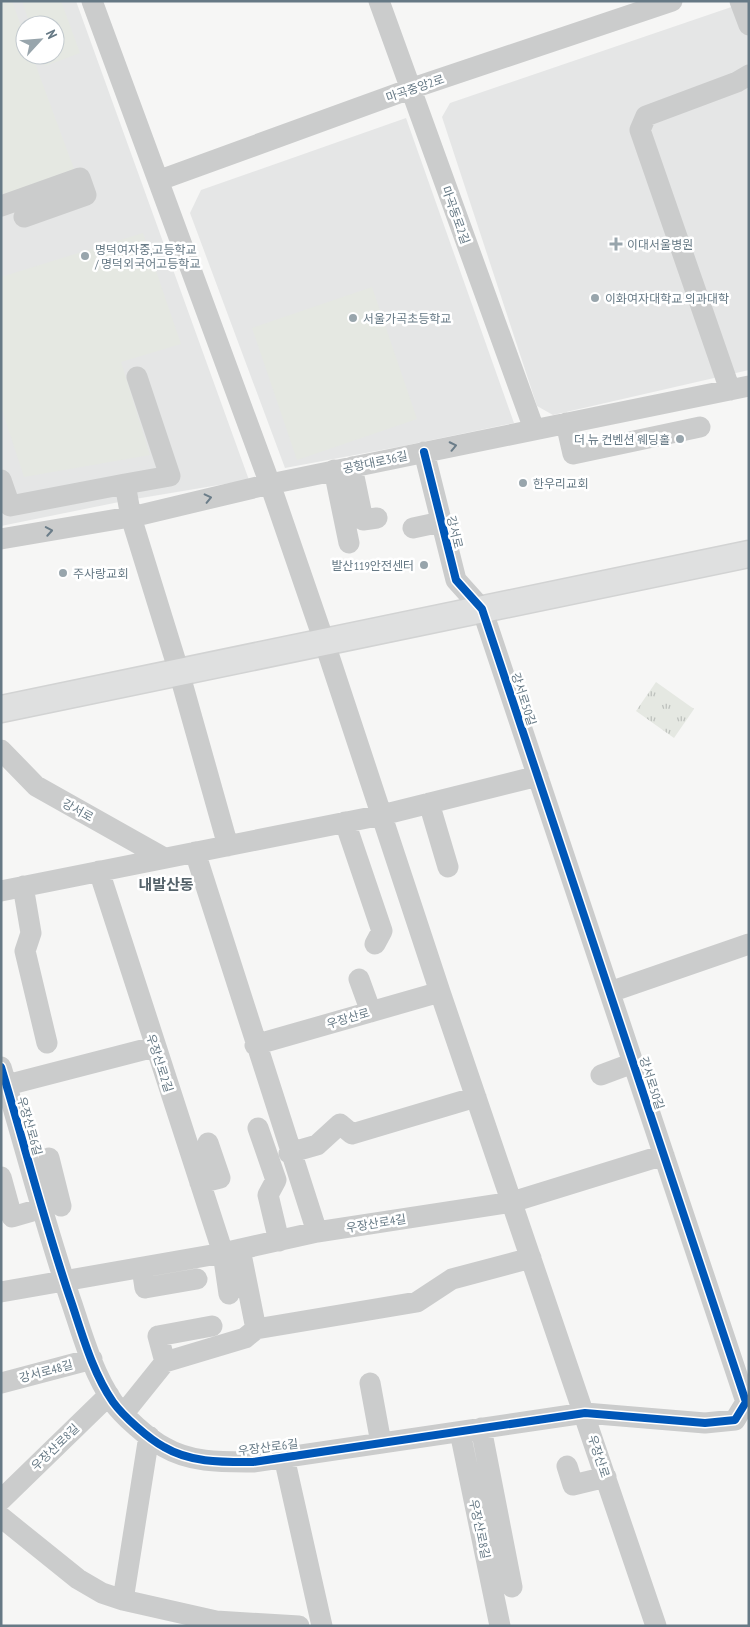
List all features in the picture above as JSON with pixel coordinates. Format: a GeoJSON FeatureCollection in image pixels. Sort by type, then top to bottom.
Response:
{"type":"FeatureCollection","features":[{"type":"Feature","properties":{"kind":"main road"},"geometry":{"type":"LineString","coordinates":[[1,709],[749,554]]}},
{"type":"Feature","properties":{"kind":"street"},"geometry":{"type":"LineString","coordinates":[[92,1],[160,180],[270,484],[324,641]]}},
{"type":"Feature","properties":{"kind":"street","name":"마곡동로2길"},"geometry":{"type":"LineString","coordinates":[[379,1],[534,429]]}},
{"type":"Feature","properties":{"kind":"street","name":"마곡중앙2로"},"geometry":{"type":"LineString","coordinates":[[160,180],[410,89],[672,1]]}},
{"type":"Feature","properties":{"kind":"street"},"geometry":{"type":"LineString","coordinates":[[740,1],[749,25]]}},
{"type":"Feature","properties":{"kind":"street"},"geometry":{"type":"LineString","coordinates":[[739,388],[640,130],[646,116],[737,82],[749,75]]}},
{"type":"Feature","properties":{"kind":"street"},"geometry":{"type":"LineString","coordinates":[[1,206],[80,178],[86,194],[24,217]]}},
{"type":"Feature","properties":{"kind":"street"},"geometry":{"type":"LineString","coordinates":[[1,480],[6,507],[170,476],[137,377]]}},
{"type":"Feature","properties":{"kind":"street","name":"공항대로36길"},"geometry":{"type":"LineString","coordinates":[[1,539],[131,516],[270,484],[739,388]]}},
{"type":"Feature","properties":{"kind":"street"},"geometry":{"type":"LineString","coordinates":[[566,423],[576,466],[600,461]]}},
{"type":"Feature","properties":{"kind":"street"},"geometry":{"type":"LineString","coordinates":[[573,454],[700,427]]}},
{"type":"Feature","properties":{"kind":"street","name":"강서로"},"geometry":{"type":"LineString","coordinates":[[424,452],[456,580],[482,609]]}},
{"type":"Feature","properties":{"kind":"street"},"geometry":{"type":"LineString","coordinates":[[343,469],[363,520],[377,518]]}},
{"type":"Feature","properties":{"kind":"street"},"geometry":{"type":"LineString","coordinates":[[343,469],[349,543]]}},
{"type":"Feature","properties":{"kind":"street"},"geometry":{"type":"LineString","coordinates":[[125,484],[131,516],[179,672],[228,846]]}},
{"type":"Feature","properties":{"kind":"street"},"geometry":{"type":"LineString","coordinates":[[413,528],[441,522]]}},
{"type":"Feature","properties":{"kind":"street","name":"강서로50길"},"geometry":{"type":"LineString","coordinates":[[482,609],[746,1402],[734,1420],[705,1423],[585,1413]]}},
{"type":"Feature","properties":{"kind":"street","name":"우장산로"},"geometry":{"type":"LineString","coordinates":[[324,641],[440,992],[656,1626]]}},
{"type":"Feature","properties":{"kind":"street","name":"강서로"},"geometry":{"type":"LineString","coordinates":[[1,750],[36,786],[164,858]]}},
{"type":"Feature","properties":{"kind":"street"},"geometry":{"type":"LineString","coordinates":[[1,891],[382,815],[538,776]]}},
{"type":"Feature","properties":{"kind":"street"},"geometry":{"type":"LineString","coordinates":[[429,803],[448,867]]}},
{"type":"Feature","properties":{"kind":"street"},"geometry":{"type":"LineString","coordinates":[[345,822],[382,931],[375,944]]}},
{"type":"Feature","properties":{"kind":"street"},"geometry":{"type":"LineString","coordinates":[[194,852],[317,1232]]}},
{"type":"Feature","properties":{"kind":"street","name":"우장산로2길"},"geometry":{"type":"LineString","coordinates":[[98,871],[200,1183],[232,1251]]}},
{"type":"Feature","properties":{"kind":"street"},"geometry":{"type":"LineString","coordinates":[[23,886],[31,933],[25,951],[47,1043]]}},
{"type":"Feature","properties":{"kind":"street"},"geometry":{"type":"LineString","coordinates":[[610,992],[749,944]]}},
{"type":"Feature","properties":{"kind":"street"},"geometry":{"type":"LineString","coordinates":[[359,979],[371,1012]]}},
{"type":"Feature","properties":{"kind":"street","name":"우장산로"},"geometry":{"type":"LineString","coordinates":[[255,1045],[440,992]]}},
{"type":"Feature","properties":{"kind":"street","name":"우장산로6길"},"geometry":{"type":"LineString","coordinates":[[154,1047],[4,1076],[9,1126],[49,1197],[64,1282],[92,1359],[109,1395],[124,1413],[149,1436],[164,1448],[194,1459],[253,1462],[585,1413]]}},
{"type":"Feature","properties":{"kind":"street"},"geometry":{"type":"LineString","coordinates":[[601,1075],[633,1063]]}},
{"type":"Feature","properties":{"kind":"street"},"geometry":{"type":"LineString","coordinates":[[290,1153],[317,1145],[340,1124],[352,1134],[476,1097]]}},
{"type":"Feature","properties":{"kind":"street"},"geometry":{"type":"LineString","coordinates":[[258,1128],[276,1180],[268,1195],[279,1241]]}},
{"type":"Feature","properties":{"kind":"street"},"geometry":{"type":"LineString","coordinates":[[200,1183],[220,1178],[208,1143]]}},
{"type":"Feature","properties":{"kind":"street"},"geometry":{"type":"LineString","coordinates":[[512,1202],[664,1155]]}},
{"type":"Feature","properties":{"kind":"street"},"geometry":{"type":"LineString","coordinates":[[1,1177],[12,1217],[49,1197],[48,1158]]}},
{"type":"Feature","properties":{"kind":"street","name":"우장산로4길"},"geometry":{"type":"LineString","coordinates":[[1,1292],[232,1251],[317,1232],[512,1202]]}},
{"type":"Feature","properties":{"kind":"street"},"geometry":{"type":"LineString","coordinates":[[228,1294],[232,1251]]}},
{"type":"Feature","properties":{"kind":"street"},"geometry":{"type":"LineString","coordinates":[[232,1251],[256,1329]]}},
{"type":"Feature","properties":{"kind":"street"},"geometry":{"type":"LineString","coordinates":[[124,1413],[166,1362],[245,1338],[256,1329],[417,1302],[452,1278],[531,1258]]}},
{"type":"Feature","properties":{"kind":"street"},"geometry":{"type":"LineString","coordinates":[[142,1268],[145,1288],[197,1279]]}},
{"type":"Feature","properties":{"kind":"street"},"geometry":{"type":"LineString","coordinates":[[166,1362],[158,1336],[212,1326]]}},
{"type":"Feature","properties":{"kind":"street","name":"강서로48길"},"geometry":{"type":"LineString","coordinates":[[1,1383],[92,1359]]}},
{"type":"Feature","properties":{"kind":"street"},"geometry":{"type":"LineString","coordinates":[[370,1383],[381,1443]]}},
{"type":"Feature","properties":{"kind":"street","name":"우장산로8길"},"geometry":{"type":"LineString","coordinates":[[1,1500],[109,1395]]}},
{"type":"Feature","properties":{"kind":"street"},"geometry":{"type":"LineString","coordinates":[[481,1428],[512,1587]]}},
{"type":"Feature","properties":{"kind":"street","name":"우장산로8길"},"geometry":{"type":"LineString","coordinates":[[460,1432],[500,1626]]}},
{"type":"Feature","properties":{"kind":"street"},"geometry":{"type":"LineString","coordinates":[[123,1600],[149,1436]]}},
{"type":"Feature","properties":{"kind":"street"},"geometry":{"type":"LineString","coordinates":[[284,1457],[322,1626]]}},
{"type":"Feature","properties":{"kind":"street"},"geometry":{"type":"LineString","coordinates":[[567,1466],[572,1485],[606,1477]]}},
{"type":"Feature","properties":{"kind":"street"},"geometry":{"type":"LineString","coordinates":[[1,1518],[78,1579],[102,1593],[123,1600],[216,1621],[298,1626]]}},
{"type":"Feature","properties":{"kind":"shaded area","name":"명덕여자중,고등학교 / 명덕외국어고등학교"},"geometry":{"type":"Polygon","coordinates":[[[1,1],[76,1],[249,480],[129,500],[1,526],[1,1]]]}},
{"type":"Feature","properties":{"kind":"shaded area","name":"이대서울병원"},"geometry":{"type":"Polygon","coordinates":[[[749,1],[749,370],[553,415],[537,406],[442,117],[450,103],[749,1]]]}},
{"type":"Feature","properties":{"kind":"shaded area","name":"서울가곡초등학교"},"geometry":{"type":"Polygon","coordinates":[[[406,118],[514,423],[285,468],[190,213],[201,190],[406,118]]]}},
{"type":"Feature","properties":{"kind":"green space"},"geometry":{"type":"Polygon","coordinates":[[[1,1],[12,1],[17,15],[15,15],[15,65],[36,65],[74,169],[1,196],[1,1]]]}},
{"type":"Feature","properties":{"kind":"green space"},"geometry":{"type":"Polygon","coordinates":[[[22,1],[61,1],[80,53],[65,59],[65,15],[27,15],[22,1]]]}},
{"type":"Feature","properties":{"kind":"green space"},"geometry":{"type":"Polygon","coordinates":[[[143,233],[181,344],[121,362],[150,455],[24,477],[1,407],[1,277],[143,233]]]}},
{"type":"Feature","properties":{"kind":"green space"},"geometry":{"type":"Polygon","coordinates":[[[372,287],[417,419],[297,460],[252,328],[372,287]]]}},
{"type":"Feature","properties":{"kind":"green space"},"geometry":{"type":"Polygon","coordinates":[[[656,682],[694,709],[674,738],[636,711],[656,682]]]}},
{"type":"Feature","properties":{"kind":"cycle path"},"geometry":{"type":"LineString","coordinates":[[1,1067],[53,1245],[94,1367],[106,1391],[123,1414],[151,1439],[174,1452],[196,1459],[253,1462],[585,1413],[705,1423],[735,1420],[746,1402],[482,609],[456,580],[424,452]]}},
{"type":"Feature","properties":{"kind":"place","name":"이대서울병원"},"geometry":{"type":"Point","coordinates":[616,244]}},
{"type":"Feature","properties":{"kind":"place","name":"명덕여자중,고등학교 / 명덕외국어고등학교"},"geometry":{"type":"Point","coordinates":[85,256]}},
{"type":"Feature","properties":{"kind":"place","name":"이화여자대학교 의과대학"},"geometry":{"type":"Point","coordinates":[595,298]}},
{"type":"Feature","properties":{"kind":"place","name":"서울가곡초등학교"},"geometry":{"type":"Point","coordinates":[353,318]}},
{"type":"Feature","properties":{"kind":"place","name":"더 뉴 컨벤션 웨딩홀"},"geometry":{"type":"Point","coordinates":[680,439]}},
{"type":"Feature","properties":{"kind":"place","name":"한우리교회"},"geometry":{"type":"Point","coordinates":[523,483]}},
{"type":"Feature","properties":{"kind":"place","name":"발산119안전센터"},"geometry":{"type":"Point","coordinates":[424,565]}},
{"type":"Feature","properties":{"kind":"place","name":"주사랑교회"},"geometry":{"type":"Point","coordinates":[63,573]}},
{"type":"Feature","properties":{"kind":"district","name":"내발산동"},"geometry":{"type":"Point","coordinates":[166,884]}}]}
